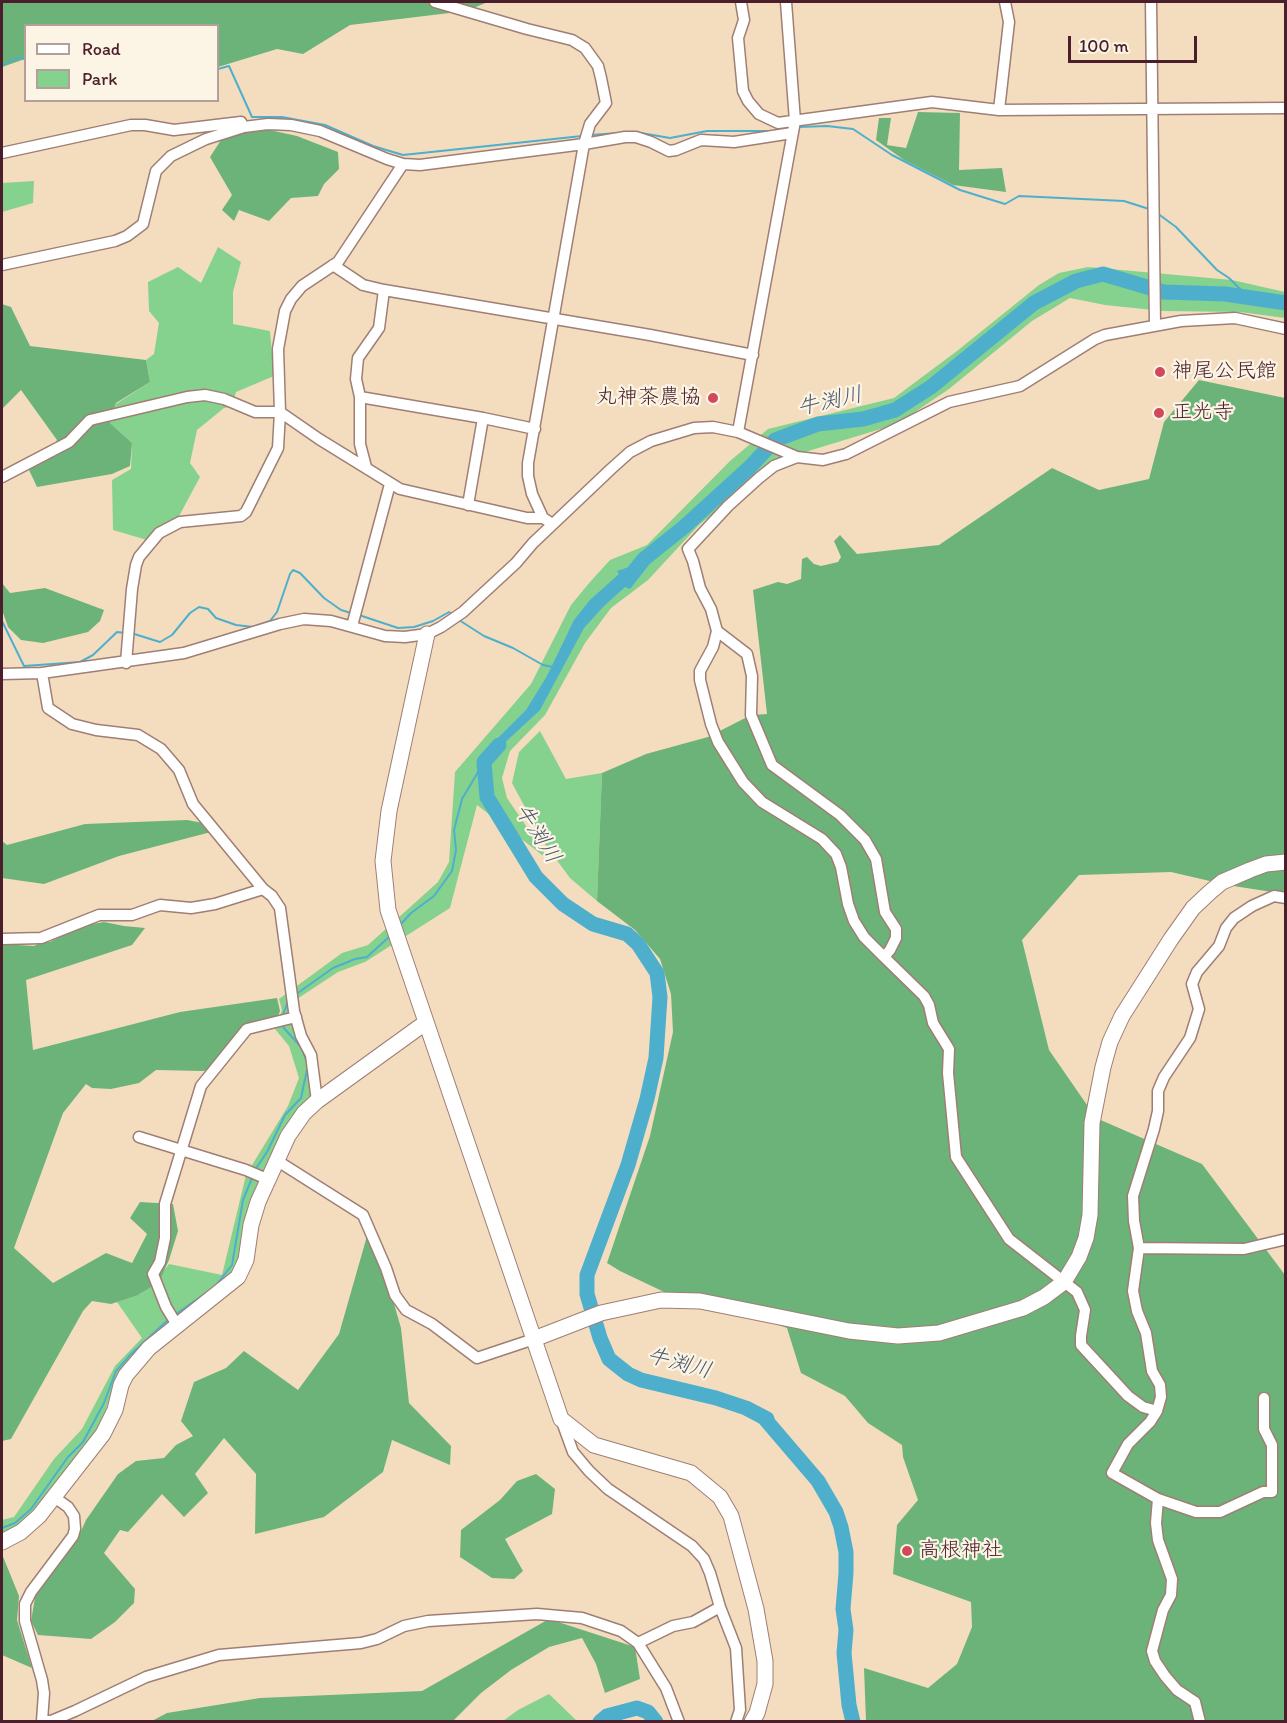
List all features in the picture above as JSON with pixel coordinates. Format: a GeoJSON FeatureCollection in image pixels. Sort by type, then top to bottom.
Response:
{"type":"FeatureCollection","features":[{"type":"Feature","properties":{"kind":"street"},"geometry":{"type":"LineString","coordinates":[[435,2],[527,29],[572,39],[585,48],[598,66],[606,103],[590,124],[584,144],[528,463],[532,494],[543,518]]}},
{"type":"Feature","properties":{"kind":"street"},"geometry":{"type":"LineString","coordinates":[[741,2],[744,20],[738,38],[743,91],[759,114],[770,121],[794,127]]}},
{"type":"Feature","properties":{"kind":"street"},"geometry":{"type":"LineString","coordinates":[[738,432],[794,127],[786,2]]}},
{"type":"Feature","properties":{"kind":"street"},"geometry":{"type":"LineString","coordinates":[[999,110],[1009,22],[1005,2]]}},
{"type":"Feature","properties":{"kind":"street"},"geometry":{"type":"LineString","coordinates":[[1151,2],[1155,325]]}},
{"type":"Feature","properties":{"kind":"street"},"geometry":{"type":"LineString","coordinates":[[2,265],[115,241],[127,236],[143,224],[156,171],[171,156],[206,139],[244,127],[268,124],[291,125],[320,131],[403,164],[442,163],[636,137],[669,151],[701,140],[734,142],[794,127],[932,102],[999,110],[1286,108]]}},
{"type":"Feature","properties":{"kind":"street"},"geometry":{"type":"LineString","coordinates":[[2,153],[131,125],[174,130],[241,122],[244,127]]}},
{"type":"Feature","properties":{"kind":"street"},"geometry":{"type":"LineString","coordinates":[[126,663],[132,589],[139,557],[159,533],[180,522],[241,516],[246,512],[278,448],[280,412],[278,349],[285,311],[302,286],[333,265],[403,164]]}},
{"type":"Feature","properties":{"kind":"street"},"geometry":{"type":"LineString","coordinates":[[333,265],[363,285],[384,290],[554,318],[753,355]]}},
{"type":"Feature","properties":{"kind":"street"},"geometry":{"type":"LineString","coordinates":[[366,467],[360,444],[360,397],[356,379],[358,358],[379,328],[384,290]]}},
{"type":"Feature","properties":{"kind":"street"},"geometry":{"type":"LineString","coordinates":[[2,674],[42,673],[126,663],[184,653],[304,619],[317,618],[385,636],[405,637],[427,634],[463,612],[630,452],[651,441],[694,428],[713,427],[738,432],[797,457],[823,460],[846,454],[949,402],[1020,386],[1095,339],[1155,325],[1235,318],[1286,328]]}},
{"type":"Feature","properties":{"kind":"street"},"geometry":{"type":"LineString","coordinates":[[2,477],[69,442],[90,420],[188,397],[205,396],[224,399],[255,412],[280,412],[400,489],[527,518],[543,518],[554,524]]}},
{"type":"Feature","properties":{"kind":"street"},"geometry":{"type":"LineString","coordinates":[[360,397],[535,429]]}},
{"type":"Feature","properties":{"kind":"street"},"geometry":{"type":"LineString","coordinates":[[468,505],[483,418]]}},
{"type":"Feature","properties":{"kind":"street"},"geometry":{"type":"LineString","coordinates":[[797,457],[774,466],[759,478],[728,506],[688,549],[717,631],[713,647],[700,671],[700,680],[711,724],[718,742],[743,782],[762,802],[822,839],[836,854],[854,921],[864,937],[924,996],[929,1005],[933,1023],[949,1049],[948,1073],[956,1157],[1009,1239],[1077,1292],[1085,1310],[1081,1345],[1128,1396],[1143,1407],[1157,1411]]}},
{"type":"Feature","properties":{"kind":"street"},"geometry":{"type":"LineString","coordinates":[[352,626],[390,484]]}},
{"type":"Feature","properties":{"kind":"street"},"geometry":{"type":"LineString","coordinates":[[717,631],[747,654],[752,676],[752,715],[772,765],[840,815],[865,840],[876,859],[885,912],[896,929],[896,938],[884,957]]}},
{"type":"Feature","properties":{"kind":"street"},"geometry":{"type":"LineString","coordinates":[[427,634],[389,811],[383,861],[387,910],[573,1452],[608,1489],[692,1546],[704,1559],[736,1648],[740,1710],[736,1722]]}},
{"type":"Feature","properties":{"kind":"street"},"geometry":{"type":"LineString","coordinates":[[42,673],[48,708],[72,724],[138,735],[161,749],[179,770],[194,804],[280,908],[296,1017],[301,1036],[311,1055],[317,1101]]}},
{"type":"Feature","properties":{"kind":"street"},"geometry":{"type":"LineString","coordinates":[[276,1160],[363,1215],[395,1295],[406,1310],[432,1324],[477,1358],[577,1324],[601,1313],[661,1300],[700,1301],[872,1334],[939,1333],[1023,1308],[1044,1297],[1064,1282],[1079,1257],[1086,1238],[1090,1215],[1092,1123],[1110,1042],[1122,1016],[1193,908],[1210,892],[1222,882],[1250,870],[1266,864],[1286,862]]}},
{"type":"Feature","properties":{"kind":"street"},"geometry":{"type":"LineString","coordinates":[[2,939],[41,938],[99,915],[132,915],[160,905],[191,908],[214,904],[263,889]]}},
{"type":"Feature","properties":{"kind":"street"},"geometry":{"type":"LineString","coordinates":[[1264,1398],[1264,1429],[1272,1445],[1272,1492],[1263,1492],[1220,1512],[1210,1514],[1196,1512],[1158,1499],[1112,1473],[1128,1444],[1150,1422],[1161,1398],[1160,1385],[1152,1371],[1146,1333],[1137,1311],[1133,1291],[1139,1248],[1134,1221],[1133,1196],[1154,1128],[1158,1111],[1158,1091],[1164,1077],[1190,1038],[1199,1009],[1192,984],[1197,972],[1219,946],[1226,928],[1234,918],[1252,906],[1274,896],[1286,898]]}},
{"type":"Feature","properties":{"kind":"street"},"geometry":{"type":"LineString","coordinates":[[177,1325],[166,1307],[153,1274],[160,1262],[163,1250],[165,1204],[201,1086],[247,1029],[296,1017]]}},
{"type":"Feature","properties":{"kind":"street"},"geometry":{"type":"LineString","coordinates":[[2,1542],[30,1525],[103,1434],[110,1422],[126,1375],[148,1348],[238,1277],[246,1260],[252,1225],[267,1179],[296,1125],[317,1101],[425,1023]]}},
{"type":"Feature","properties":{"kind":"street"},"geometry":{"type":"LineString","coordinates":[[139,1137],[246,1170],[267,1179]]}},
{"type":"Feature","properties":{"kind":"street"},"geometry":{"type":"LineString","coordinates":[[1139,1248],[1244,1249],[1286,1239]]}},
{"type":"Feature","properties":{"kind":"street"},"geometry":{"type":"LineString","coordinates":[[561,1419],[594,1444],[691,1473],[720,1497],[731,1516],[737,1537],[756,1610],[765,1662],[765,1684],[757,1713],[752,1722]]}},
{"type":"Feature","properties":{"kind":"street"},"geometry":{"type":"LineString","coordinates":[[54,1497],[68,1507],[74,1516],[75,1529],[73,1536],[31,1592],[25,1604],[25,1622],[44,1693],[42,1721],[51,1721],[75,1711],[146,1677],[219,1655],[361,1643],[377,1639],[404,1626],[428,1621],[537,1614],[582,1618],[621,1631],[638,1643],[666,1688],[679,1722]]}},
{"type":"Feature","properties":{"kind":"street"},"geometry":{"type":"LineString","coordinates":[[1158,1499],[1156,1523],[1158,1540],[1172,1578],[1171,1595],[1163,1610],[1152,1651],[1155,1661],[1165,1676],[1177,1690],[1195,1702],[1200,1722]]}},
{"type":"Feature","properties":{"kind":"street"},"geometry":{"type":"LineString","coordinates":[[638,1643],[673,1626],[693,1622],[720,1607]]}},
{"type":"Feature","properties":{"kind":"green space"},"geometry":{"type":"Polygon","coordinates":[[[2,2],[488,2],[466,11],[350,25],[303,54],[277,49],[219,67],[219,24],[24,24],[24,59],[2,67],[2,2]]]}},
{"type":"Feature","properties":{"kind":"green space"},"geometry":{"type":"Polygon","coordinates":[[[918,112],[960,113],[959,170],[1002,168],[1006,192],[953,185],[904,160],[876,140],[879,118],[891,118],[887,145],[906,148],[918,112]]]}},
{"type":"Feature","properties":{"kind":"green space"},"geometry":{"type":"Polygon","coordinates":[[[265,129],[297,136],[338,152],[339,169],[324,184],[318,196],[291,198],[269,221],[239,210],[234,221],[222,210],[232,195],[210,157],[223,137],[265,129]]]}},
{"type":"Feature","properties":{"kind":"green space"},"geometry":{"type":"Polygon","coordinates":[[[34,181],[33,203],[2,212],[2,183],[34,181]]]}},
{"type":"Feature","properties":{"kind":"green space"},"geometry":{"type":"Polygon","coordinates":[[[218,247],[241,262],[233,292],[233,324],[270,331],[274,376],[236,392],[232,406],[224,408],[197,430],[190,463],[200,477],[178,518],[147,540],[113,530],[112,480],[131,469],[132,443],[110,423],[116,404],[150,382],[146,360],[154,354],[159,323],[149,311],[148,282],[178,267],[201,283],[218,247]]]}},
{"type":"Feature","properties":{"kind":"green space"},"geometry":{"type":"Polygon","coordinates":[[[1088,267],[1232,280],[1285,292],[1285,318],[1240,312],[1163,311],[1105,305],[1070,298],[1032,321],[949,389],[897,424],[779,460],[699,525],[648,580],[611,608],[585,643],[545,715],[510,751],[502,778],[507,798],[550,861],[477,805],[450,908],[365,962],[338,972],[297,999],[291,1009],[310,1058],[313,1097],[302,1108],[241,1266],[130,1358],[114,1385],[104,1415],[92,1437],[21,1525],[2,1536],[2,1520],[14,1517],[54,1459],[82,1429],[115,1366],[142,1338],[117,1302],[136,1296],[169,1264],[222,1275],[246,1175],[288,1106],[299,1078],[289,1046],[275,1029],[282,1010],[279,999],[342,953],[368,945],[438,882],[449,862],[455,772],[531,684],[571,605],[590,582],[610,560],[647,545],[730,461],[768,429],[894,398],[1039,285],[1059,273],[1088,267]]]}},
{"type":"Feature","properties":{"kind":"green space"},"geometry":{"type":"Polygon","coordinates":[[[2,304],[11,307],[30,346],[146,360],[150,382],[116,403],[110,423],[132,443],[130,466],[112,474],[37,487],[29,470],[52,451],[57,440],[21,390],[2,409],[2,304]]]}},
{"type":"Feature","properties":{"kind":"green space"},"geometry":{"type":"Polygon","coordinates":[[[1199,380],[1285,398],[1285,894],[1227,885],[1171,872],[1079,875],[1022,940],[1049,1050],[1096,1118],[1202,1164],[1285,1275],[1285,1721],[866,1721],[864,1668],[928,1688],[957,1664],[972,1627],[971,1602],[893,1574],[897,1525],[918,1500],[903,1457],[902,1445],[868,1423],[845,1396],[801,1373],[787,1328],[714,1302],[681,1300],[607,1263],[650,1136],[673,1032],[671,994],[660,959],[635,930],[597,901],[602,773],[646,754],[708,737],[751,715],[767,714],[753,590],[778,582],[787,584],[801,579],[802,559],[807,557],[814,564],[821,566],[838,562],[841,557],[834,541],[840,535],[857,554],[939,545],[1052,468],[1099,490],[1149,479],[1164,422],[1199,380]]]}},
{"type":"Feature","properties":{"kind":"green space"},"geometry":{"type":"Polygon","coordinates":[[[2,583],[10,593],[45,588],[104,610],[100,621],[88,632],[43,643],[21,640],[8,627],[2,610],[2,583]]]}},
{"type":"Feature","properties":{"kind":"green space"},"geometry":{"type":"Polygon","coordinates":[[[540,731],[566,779],[602,773],[597,901],[570,878],[544,843],[512,783],[519,752],[540,731]]]}},
{"type":"Feature","properties":{"kind":"green space"},"geometry":{"type":"Polygon","coordinates":[[[187,820],[203,823],[211,832],[119,856],[44,884],[2,878],[2,841],[7,845],[85,824],[187,820]]]}},
{"type":"Feature","properties":{"kind":"green space"},"geometry":{"type":"Polygon","coordinates":[[[104,922],[145,928],[132,945],[26,980],[33,1050],[180,1012],[277,998],[280,1011],[275,1024],[249,1031],[222,1067],[203,1071],[156,1070],[139,1083],[111,1089],[92,1088],[86,1084],[63,1113],[14,1248],[53,1283],[106,1253],[132,1263],[147,1234],[130,1218],[140,1202],[173,1204],[178,1231],[159,1282],[136,1296],[111,1304],[92,1301],[83,1311],[11,1439],[2,1441],[2,944],[34,946],[42,942],[50,942],[75,927],[104,922]]]}},
{"type":"Feature","properties":{"kind":"green space"},"geometry":{"type":"Polygon","coordinates":[[[369,1229],[379,1252],[401,1328],[409,1403],[451,1446],[450,1465],[392,1440],[383,1472],[324,1517],[255,1534],[256,1474],[224,1438],[195,1474],[208,1493],[184,1517],[162,1494],[128,1532],[120,1530],[104,1553],[135,1589],[134,1603],[115,1622],[91,1639],[38,1635],[31,1621],[36,1592],[77,1540],[86,1520],[118,1474],[136,1461],[164,1458],[176,1445],[193,1436],[181,1421],[194,1382],[226,1368],[244,1351],[298,1390],[339,1334],[369,1229]]]}},
{"type":"Feature","properties":{"kind":"green space"},"geometry":{"type":"Polygon","coordinates":[[[536,1474],[555,1489],[552,1514],[505,1539],[523,1571],[514,1579],[492,1578],[460,1557],[461,1530],[500,1500],[517,1481],[536,1474]]]}},
{"type":"Feature","properties":{"kind":"green space"},"geometry":{"type":"Polygon","coordinates":[[[2,1554],[19,1596],[17,1620],[32,1668],[2,1655],[2,1554]]]}},
{"type":"Feature","properties":{"kind":"green space"},"geometry":{"type":"Polygon","coordinates":[[[549,1619],[635,1647],[640,1679],[605,1693],[596,1664],[582,1638],[549,1647],[511,1670],[481,1693],[453,1721],[150,1722],[167,1713],[260,1698],[422,1691],[549,1619]]]}},
{"type":"Feature","properties":{"kind":"green space"},"geometry":{"type":"Polygon","coordinates":[[[549,1694],[577,1721],[503,1721],[518,1710],[549,1694]]]}},
{"type":"Feature","properties":{"kind":"water"},"geometry":{"type":"Polygon","coordinates":[[[644,559],[642,568],[644,571],[630,589],[625,587],[584,628],[540,710],[484,762],[494,742],[526,710],[547,676],[574,620],[590,600],[619,574],[617,571],[638,564],[644,559]]]}},
{"type":"Feature","properties":{"kind":"waterway"},"geometry":{"type":"LineString","coordinates":[[2,66],[18,58],[24,59]]}},
{"type":"Feature","properties":{"kind":"waterway"},"geometry":{"type":"LineString","coordinates":[[219,69],[229,66],[252,117],[282,117],[325,125],[373,146],[403,155],[582,136]]}},
{"type":"Feature","properties":{"kind":"waterway"},"geometry":{"type":"LineString","coordinates":[[799,127],[827,126],[853,129],[892,155],[960,190],[1005,204],[1019,196],[1124,201],[1149,209]]}},
{"type":"Feature","properties":{"kind":"waterway"},"geometry":{"type":"LineString","coordinates":[[641,133],[670,138],[707,131],[772,131]]}},
{"type":"Feature","properties":{"kind":"waterway"},"geometry":{"type":"LineString","coordinates":[[591,135],[618,133]]}},
{"type":"Feature","properties":{"kind":"waterway"},"geometry":{"type":"LineString","coordinates":[[1157,213],[1176,227],[1217,270],[1229,278],[1241,290],[1242,297]]}},
{"type":"Feature","properties":{"kind":"waterway","name":"牛渕川"},"geometry":{"type":"LineString","coordinates":[[632,574],[644,559],[684,527],[750,467],[775,440],[818,424],[863,419],[895,410],[931,387],[1034,303],[1076,281],[1103,274],[1164,292],[1225,294],[1286,303]]}},
{"type":"Feature","properties":{"kind":"waterway"},"geometry":{"type":"LineString","coordinates":[[131,633],[160,642],[172,635],[190,613],[199,607],[208,609],[216,618],[236,625],[253,627],[270,621],[277,612],[293,570],[300,573],[324,598],[341,610],[351,613]]}},
{"type":"Feature","properties":{"kind":"waterway"},"geometry":{"type":"LineString","coordinates":[[359,615],[398,628],[414,627],[433,621],[449,612],[452,614]]}},
{"type":"Feature","properties":{"kind":"waterway"},"geometry":{"type":"LineString","coordinates":[[459,620],[484,636],[513,648],[543,665],[553,667]]}},
{"type":"Feature","properties":{"kind":"waterway"},"geometry":{"type":"LineString","coordinates":[[2,621],[24,666],[80,662],[93,655],[117,632],[125,633]]}},
{"type":"Feature","properties":{"kind":"waterway","name":"牛渕川"},"geometry":{"type":"LineString","coordinates":[[499,745],[484,762],[487,797],[536,877],[563,904],[593,924],[627,934],[638,944],[657,973],[660,997],[656,1058],[647,1099],[628,1165],[587,1275],[587,1294],[600,1338],[609,1359],[628,1374],[641,1380],[716,1398],[746,1408],[767,1419],[765,1419],[818,1481],[836,1512],[846,1552],[843,1609],[846,1630],[844,1653],[853,1722]]}},
{"type":"Feature","properties":{"kind":"waterway"},"geometry":{"type":"LineString","coordinates":[[400,925],[411,913],[434,896],[452,871],[456,850],[454,830],[462,799],[484,762]]}},
{"type":"Feature","properties":{"kind":"waterway"},"geometry":{"type":"LineString","coordinates":[[295,995],[333,968],[367,957],[390,936]]}},
{"type":"Feature","properties":{"kind":"waterway"},"geometry":{"type":"LineString","coordinates":[[283,1015],[288,1001]]}},
{"type":"Feature","properties":{"kind":"waterway"},"geometry":{"type":"LineString","coordinates":[[255,1170],[267,1152],[285,1115],[301,1098],[308,1065],[301,1047],[283,1027],[283,1024]]}},
{"type":"Feature","properties":{"kind":"waterway"},"geometry":{"type":"LineString","coordinates":[[217,1284],[232,1265],[243,1200],[252,1178]]}},
{"type":"Feature","properties":{"kind":"waterway"},"geometry":{"type":"LineString","coordinates":[[176,1314],[206,1293]]}},
{"type":"Feature","properties":{"kind":"waterway"},"geometry":{"type":"LineString","coordinates":[[2,1528],[15,1523],[31,1509],[68,1457],[83,1442],[104,1403],[116,1371],[169,1319]]}},
{"type":"Feature","properties":{"kind":"waterway","name":"牛渕川"},"geometry":{"type":"LineString","coordinates":[[600,1722],[607,1716],[637,1708],[648,1712],[656,1722]]}},
{"type":"Feature","properties":{"kind":"place","name":"神尾公民館"},"geometry":{"type":"Point","coordinates":[1160,372]}},
{"type":"Feature","properties":{"kind":"place","name":"丸神茶農協"},"geometry":{"type":"Point","coordinates":[713,398]}},
{"type":"Feature","properties":{"kind":"place","name":"正光寺"},"geometry":{"type":"Point","coordinates":[1159,413]}},
{"type":"Feature","properties":{"kind":"place","name":"高根神社"},"geometry":{"type":"Point","coordinates":[907,1551]}}]}
